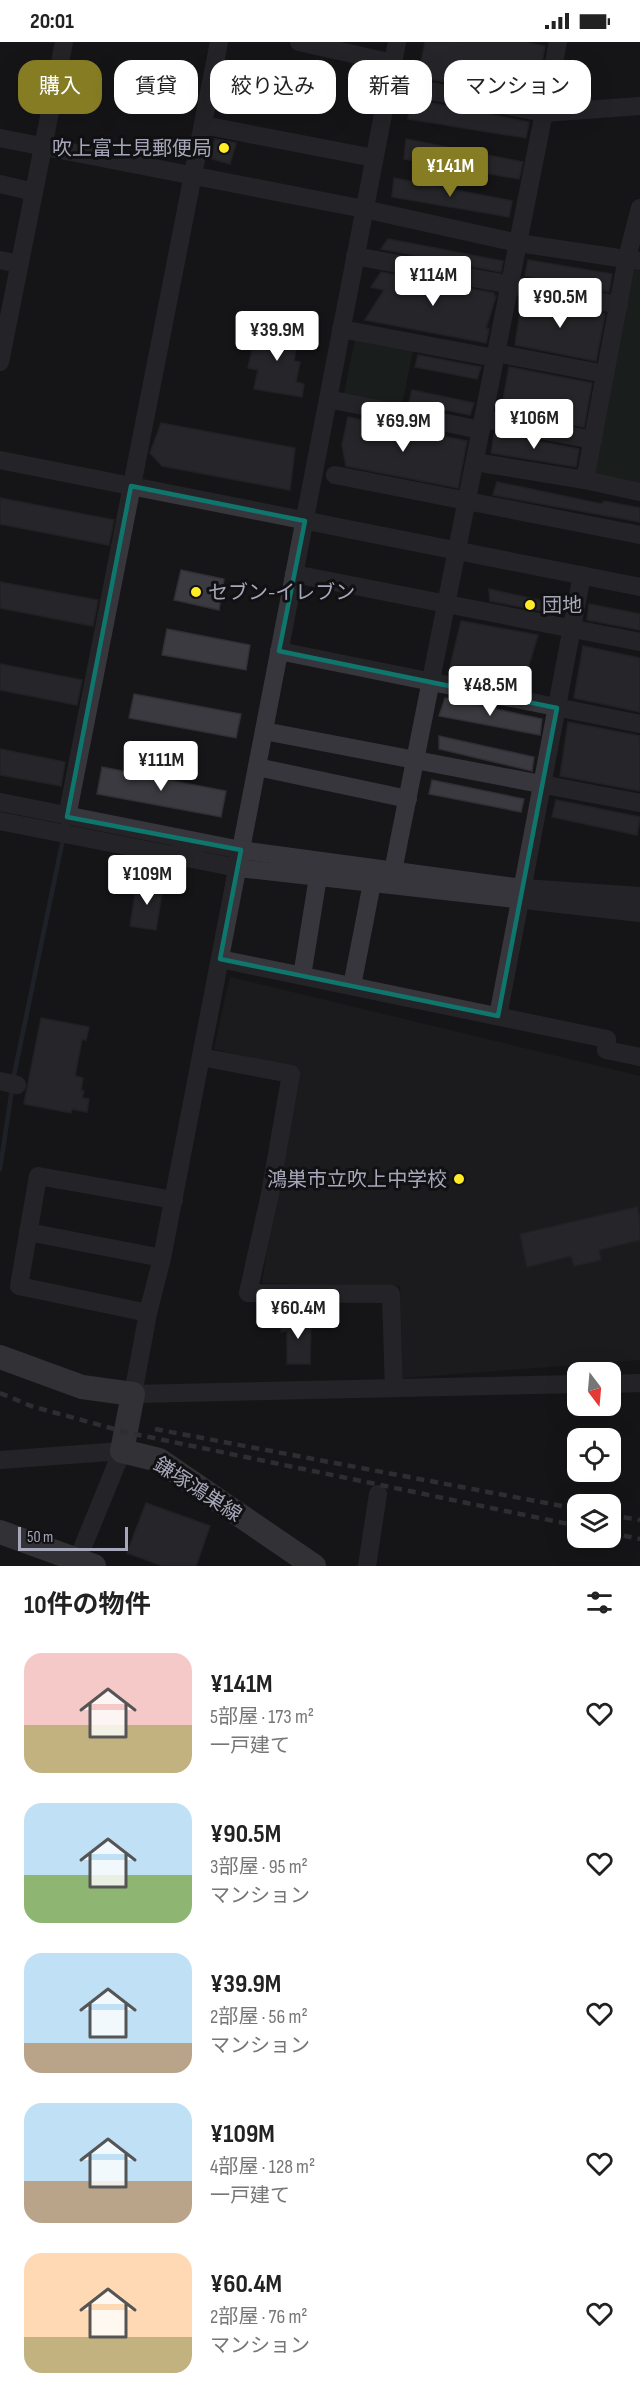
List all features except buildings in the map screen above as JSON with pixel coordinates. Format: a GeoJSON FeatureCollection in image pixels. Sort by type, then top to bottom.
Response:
{"type":"FeatureCollection","features":[{"type":"Feature","properties":{"kind":"main road"},"geometry":{"type":"LineString","coordinates":[[0,1357],[82,1387],[133,1394],[122,1451]]}},
{"type":"Feature","properties":{"kind":"main road","name":"鎌塚鴻巣線"},"geometry":{"type":"LineString","coordinates":[[122,1451],[159,1460],[314,1566]]}},
{"type":"Feature","properties":{"kind":"main road"},"geometry":{"type":"LineString","coordinates":[[0,1532],[82,1564]]}},
{"type":"Feature","properties":{"kind":"street"},"geometry":{"type":"LineString","coordinates":[[0,362],[3,335],[20,264],[64,42]]}},
{"type":"Feature","properties":{"kind":"street"},"geometry":{"type":"LineString","coordinates":[[68,817],[191,176],[219,42]]}},
{"type":"Feature","properties":{"kind":"street"},"geometry":{"type":"LineString","coordinates":[[299,42],[348,47],[385,60]]}},
{"type":"Feature","properties":{"kind":"street"},"geometry":{"type":"LineString","coordinates":[[394,60],[397,42]]}},
{"type":"Feature","properties":{"kind":"street"},"geometry":{"type":"LineString","coordinates":[[554,60],[558,42]]}},
{"type":"Feature","properties":{"kind":"street"},"geometry":{"type":"LineString","coordinates":[[591,109],[640,106]]}},
{"type":"Feature","properties":{"kind":"street"},"geometry":{"type":"LineString","coordinates":[[383,114],[174,1200],[148,1313],[133,1394],[567,1384]]}},
{"type":"Feature","properties":{"kind":"street"},"geometry":{"type":"LineString","coordinates":[[393,872],[544,114]]}},
{"type":"Feature","properties":{"kind":"street"},"geometry":{"type":"LineString","coordinates":[[202,125],[374,158]]}},
{"type":"Feature","properties":{"kind":"street"},"geometry":{"type":"LineString","coordinates":[[0,138],[364,209],[518,243],[634,259]]}},
{"type":"Feature","properties":{"kind":"street"},"geometry":{"type":"LineString","coordinates":[[0,184],[34,192]]}},
{"type":"Feature","properties":{"kind":"street"},"geometry":{"type":"LineString","coordinates":[[585,480],[619,305],[634,259],[640,208]]}},
{"type":"Feature","properties":{"kind":"street"},"geometry":{"type":"LineString","coordinates":[[355,256],[619,305]]}},
{"type":"Feature","properties":{"kind":"street"},"geometry":{"type":"LineString","coordinates":[[0,260],[20,264]]}},
{"type":"Feature","properties":{"kind":"street"},"geometry":{"type":"LineString","coordinates":[[341,329],[605,374]]}},
{"type":"Feature","properties":{"kind":"street"},"geometry":{"type":"LineString","coordinates":[[328,399],[482,425],[593,440]]}},
{"type":"Feature","properties":{"kind":"street"},"geometry":{"type":"LineString","coordinates":[[0,460],[640,587]]}},
{"type":"Feature","properties":{"kind":"street"},"geometry":{"type":"LineString","coordinates":[[475,462],[585,480],[640,492]]}},
{"type":"Feature","properties":{"kind":"street"},"geometry":{"type":"LineString","coordinates":[[335,475],[640,535]]}},
{"type":"Feature","properties":{"kind":"street"},"geometry":{"type":"LineString","coordinates":[[294,574],[447,602],[640,642]]}},
{"type":"Feature","properties":{"kind":"street"},"geometry":{"type":"LineString","coordinates":[[498,1016],[582,575]]}},
{"type":"Feature","properties":{"kind":"street"},"geometry":{"type":"LineString","coordinates":[[279,651],[640,724]]}},
{"type":"Feature","properties":{"kind":"street"},"geometry":{"type":"LineString","coordinates":[[264,730],[542,786],[640,803]]}},
{"type":"Feature","properties":{"kind":"street"},"geometry":{"type":"LineString","coordinates":[[257,767],[408,799]]}},
{"type":"Feature","properties":{"kind":"street"},"geometry":{"type":"LineString","coordinates":[[0,802],[318,877],[522,894],[640,896]]}},
{"type":"Feature","properties":{"kind":"street"},"geometry":{"type":"LineString","coordinates":[[0,821],[239,859],[393,872],[640,913]]}},
{"type":"Feature","properties":{"kind":"street"},"geometry":{"type":"LineString","coordinates":[[302,976],[318,877]]}},
{"type":"Feature","properties":{"kind":"street"},"geometry":{"type":"LineString","coordinates":[[352,986],[372,883]]}},
{"type":"Feature","properties":{"kind":"street"},"geometry":{"type":"LineString","coordinates":[[220,959],[607,1039],[606,1050],[640,1058]]}},
{"type":"Feature","properties":{"kind":"street"},"geometry":{"type":"LineString","coordinates":[[201,1057],[291,1074],[270,1194],[248,1293],[391,1294],[394,1388]]}},
{"type":"Feature","properties":{"kind":"street"},"geometry":{"type":"LineString","coordinates":[[148,1313],[19,1286],[38,1176],[174,1200]]}},
{"type":"Feature","properties":{"kind":"street"},"geometry":{"type":"LineString","coordinates":[[28,1232],[162,1258]]}},
{"type":"Feature","properties":{"kind":"street"},"geometry":{"type":"LineString","coordinates":[[621,1384],[640,1383]]}},
{"type":"Feature","properties":{"kind":"street"},"geometry":{"type":"LineString","coordinates":[[0,1460],[122,1451],[82,1564]]}},
{"type":"Feature","properties":{"kind":"street"},"geometry":{"type":"LineString","coordinates":[[367,1566],[378,1494]]}},
{"type":"Feature","properties":{"kind":"highlighted area"},"geometry":{"type":"Polygon","coordinates":[[[131,486],[305,521],[279,651],[557,708],[498,1016],[220,959],[241,850],[67,817],[131,486]]]}},
{"type":"Feature","properties":{"kind":"shaded area"},"geometry":{"type":"Polygon","coordinates":[[[632,269],[640,271],[640,486],[596,475],[593,465],[632,269]]]}},
{"type":"Feature","properties":{"kind":"shaded area"},"geometry":{"type":"Polygon","coordinates":[[[356,334],[414,345],[401,410],[343,399],[356,334]]]}},
{"type":"Feature","properties":{"kind":"shaded area","name":"鴻巣市立吹上中学校"},"geometry":{"type":"Polygon","coordinates":[[[230,977],[640,1076],[640,1360],[567,1362],[567,1366],[403,1378],[400,1286],[262,1283],[296,1068],[214,1049],[230,977]]]}},
{"type":"Feature","properties":{"kind":"waterway"},"geometry":{"type":"LineString","coordinates":[[13,1080],[63,839]]}},
{"type":"Feature","properties":{"kind":"waterway"},"geometry":{"type":"LineString","coordinates":[[174,846],[201,851]]}},
{"type":"Feature","properties":{"kind":"waterway"},"geometry":{"type":"LineString","coordinates":[[0,1169],[12,1089]]}},
{"type":"Feature","properties":{"kind":"railway"},"geometry":{"type":"LineString","coordinates":[[0,1393],[31,1406],[125,1432],[567,1524]]}},
{"type":"Feature","properties":{"kind":"railway"},"geometry":{"type":"LineString","coordinates":[[155,1429],[567,1507]]}},
{"type":"Feature","properties":{"kind":"railway"},"geometry":{"type":"LineString","coordinates":[[621,1517],[640,1520]]}},
{"type":"Feature","properties":{"kind":"railway"},"geometry":{"type":"LineString","coordinates":[[621,1535],[640,1539]]}},
{"type":"Feature","properties":{"kind":"place","name":"吹上富士見郵便局"},"geometry":{"type":"Point","coordinates":[224,148]}},
{"type":"Feature","properties":{"kind":"place","name":"セブン-イレブン"},"geometry":{"type":"Point","coordinates":[196,592]}},
{"type":"Feature","properties":{"kind":"place","name":"団地"},"geometry":{"type":"Point","coordinates":[530,605]}},
{"type":"Feature","properties":{"kind":"place","name":"鴻巣市立吹上中学校"},"geometry":{"type":"Point","coordinates":[459,1179]}}]}
